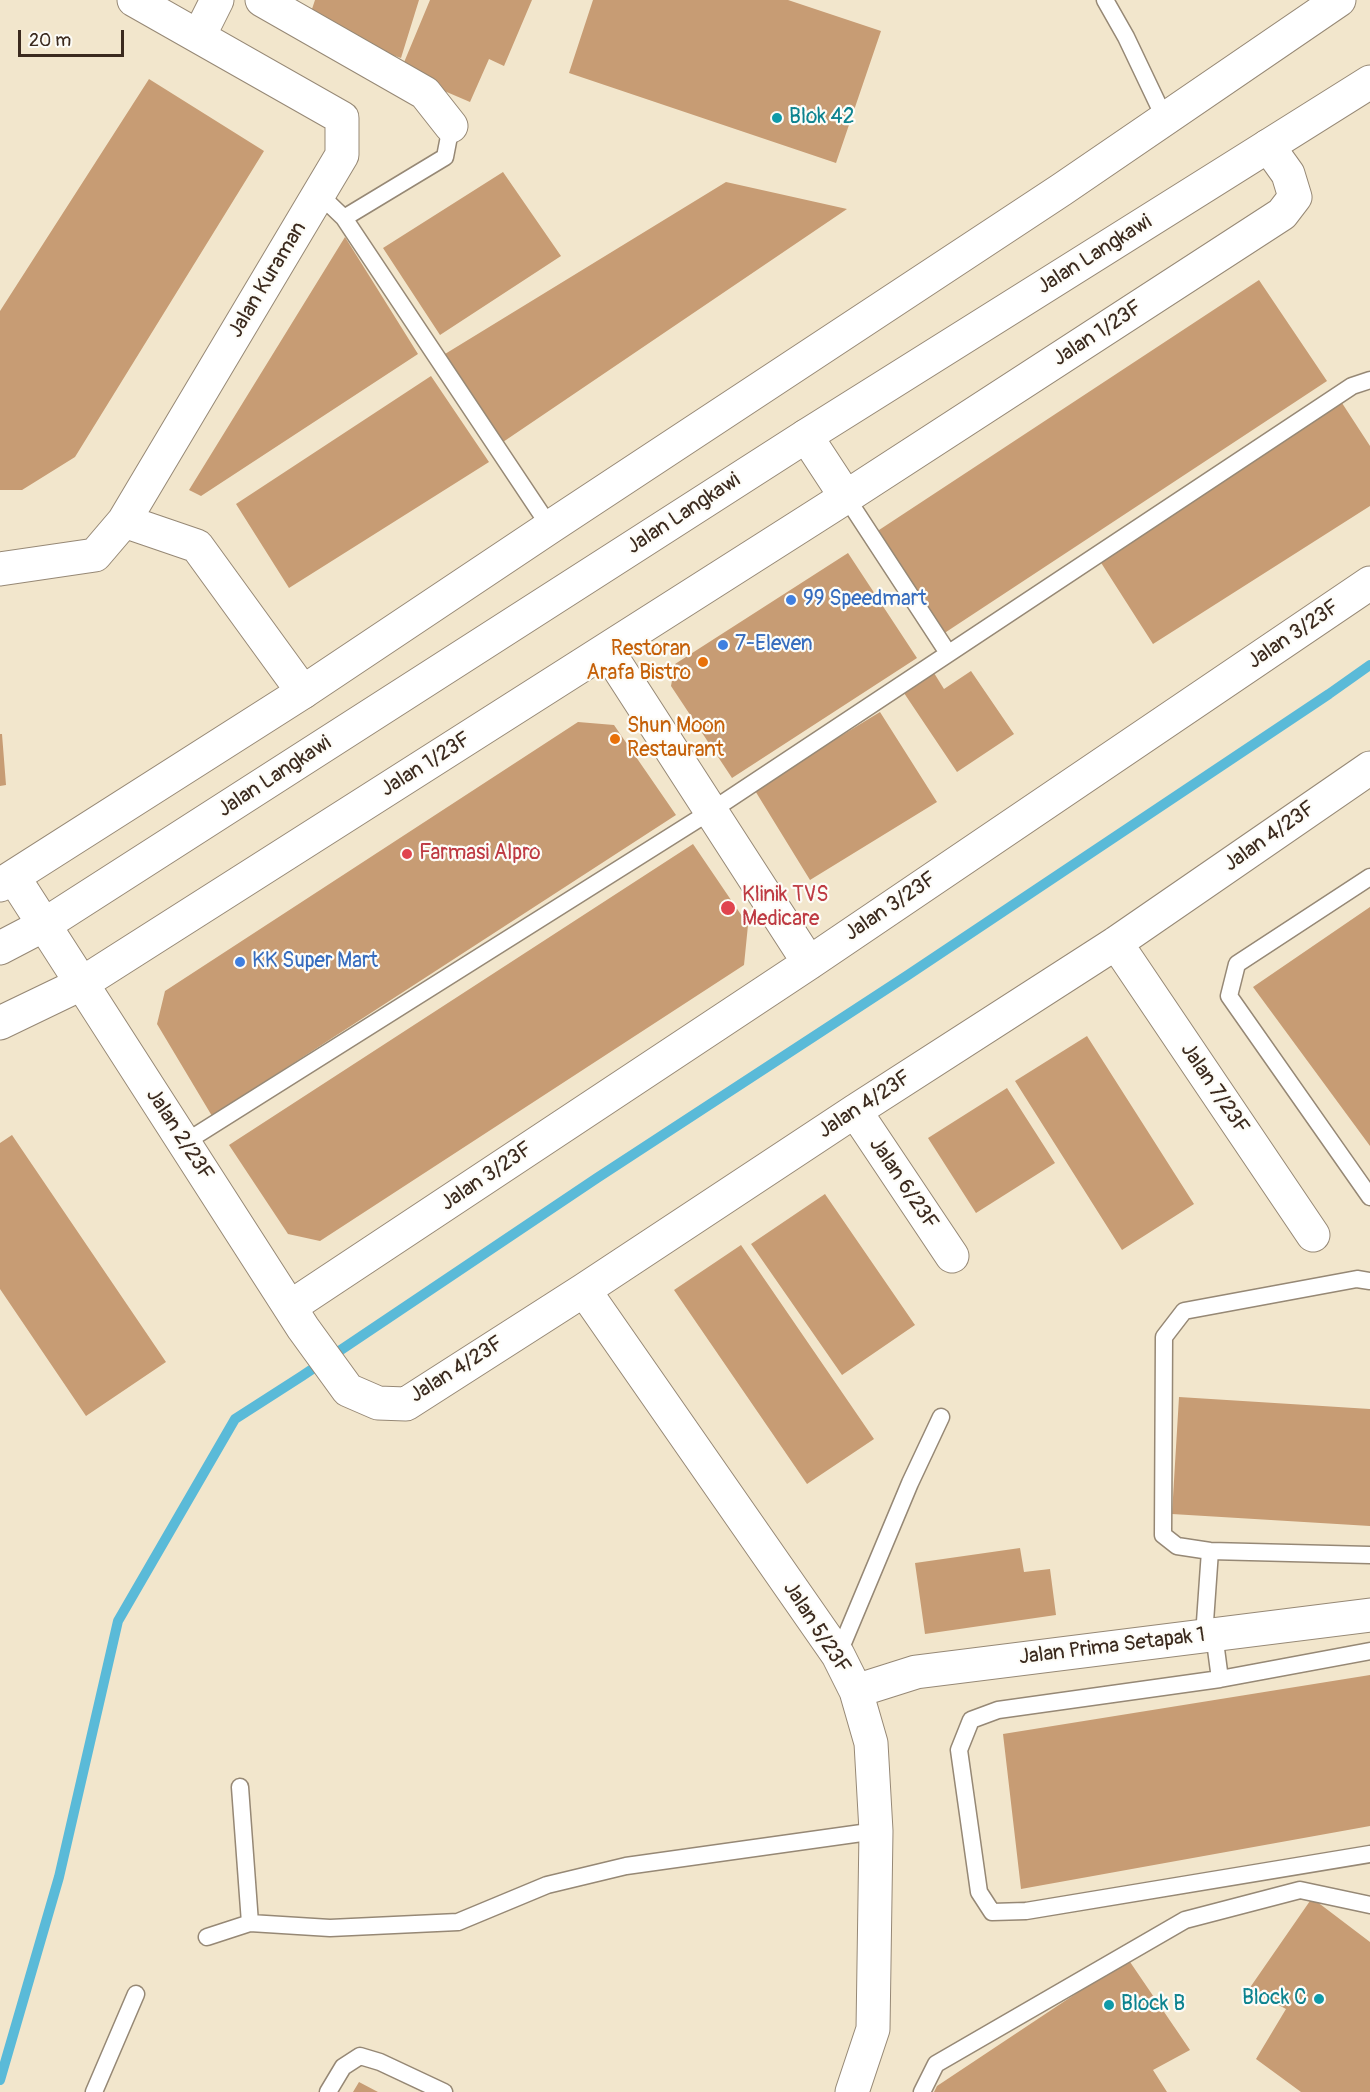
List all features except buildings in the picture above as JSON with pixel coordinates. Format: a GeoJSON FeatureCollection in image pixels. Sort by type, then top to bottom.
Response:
{"type":"FeatureCollection","features":[{"type":"Feature","properties":{"kind":"street","name":"Jalan Kuraman"},"geometry":{"type":"LineString","coordinates":[[0,569],[94,555],[124,521],[342,155],[342,118],[134,0]]}},
{"type":"Feature","properties":{"kind":"street"},"geometry":{"type":"LineString","coordinates":[[199,36],[217,0]]}},
{"type":"Feature","properties":{"kind":"street"},"geometry":{"type":"LineString","coordinates":[[262,0],[299,9],[425,93],[451,126]]}},
{"type":"Feature","properties":{"kind":"street"},"geometry":{"type":"LineString","coordinates":[[7,882],[303,693],[549,527],[1052,196],[1339,0]]}},
{"type":"Feature","properties":{"kind":"street","name":"Jalan Langkawi"},"geometry":{"type":"LineString","coordinates":[[0,948],[44,925],[806,436],[1370,82]]}},
{"type":"Feature","properties":{"kind":"street","name":"Jalan 1/23F"},"geometry":{"type":"LineString","coordinates":[[0,1023],[81,984],[846,497],[1282,214],[1295,197],[1288,174],[1268,146]]}},
{"type":"Feature","properties":{"kind":"street"},"geometry":{"type":"LineString","coordinates":[[806,436],[846,497]]}},
{"type":"Feature","properties":{"kind":"street"},"geometry":{"type":"LineString","coordinates":[[124,521],[197,546],[303,693]]}},
{"type":"Feature","properties":{"kind":"street","name":"Jalan 3/23F"},"geometry":{"type":"LineString","coordinates":[[296,1318],[809,963],[1370,583]]}},
{"type":"Feature","properties":{"kind":"street"},"geometry":{"type":"LineString","coordinates":[[607,650],[809,963]]}},
{"type":"Feature","properties":{"kind":"street","name":"Jalan 4/23F"},"geometry":{"type":"LineString","coordinates":[[348,1390],[378,1403],[406,1404],[1116,943],[1370,768]]}},
{"type":"Feature","properties":{"kind":"street","name":"Jalan 2/23F"},"geometry":{"type":"LineString","coordinates":[[7,882],[44,925],[296,1318],[348,1390]]}},
{"type":"Feature","properties":{"kind":"street","name":"Jalan 7/23F"},"geometry":{"type":"LineString","coordinates":[[1116,943],[1313,1235]]}},
{"type":"Feature","properties":{"kind":"street","name":"Jalan 6/23F"},"geometry":{"type":"LineString","coordinates":[[855,1111],[952,1256]]}},
{"type":"Feature","properties":{"kind":"street","name":"Jalan 5/23F"},"geometry":{"type":"LineString","coordinates":[[584,1290],[838,1655],[856,1692],[871,1743],[876,1831],[873,2029],[852,2092]]}},
{"type":"Feature","properties":{"kind":"street","name":"Jalan Prima Setapak 1"},"geometry":{"type":"LineString","coordinates":[[856,1692],[916,1672],[1370,1615]]}},
{"type":"Feature","properties":{"kind":"lane"},"geometry":{"type":"LineString","coordinates":[[1105,0],[1126,37],[1165,119]]}},
{"type":"Feature","properties":{"kind":"lane"},"geometry":{"type":"LineString","coordinates":[[344,218],[446,157],[451,126]]}},
{"type":"Feature","properties":{"kind":"lane"},"geometry":{"type":"LineString","coordinates":[[319,194],[344,218],[549,527]]}},
{"type":"Feature","properties":{"kind":"lane"},"geometry":{"type":"LineString","coordinates":[[184,1143],[711,811],[1352,386],[1370,380]]}},
{"type":"Feature","properties":{"kind":"lane"},"geometry":{"type":"LineString","coordinates":[[846,497],[948,652]]}},
{"type":"Feature","properties":{"kind":"lane"},"geometry":{"type":"LineString","coordinates":[[1370,877],[1237,964],[1229,996],[1370,1197]]}},
{"type":"Feature","properties":{"kind":"lane"},"geometry":{"type":"LineString","coordinates":[[1370,1281],[1357,1279],[1184,1311],[1164,1337],[1163,1535],[1177,1546],[1210,1551],[1370,1555]]}},
{"type":"Feature","properties":{"kind":"lane"},"geometry":{"type":"LineString","coordinates":[[838,1655],[910,1483],[941,1417]]}},
{"type":"Feature","properties":{"kind":"lane"},"geometry":{"type":"LineString","coordinates":[[1210,1551],[1209,1635],[1220,1679]]}},
{"type":"Feature","properties":{"kind":"lane"},"geometry":{"type":"LineString","coordinates":[[1370,1651],[1220,1679],[998,1710],[971,1720],[959,1750],[979,1892],[992,1912],[1026,1911],[1370,1854]]}},
{"type":"Feature","properties":{"kind":"lane"},"geometry":{"type":"LineString","coordinates":[[240,1787],[250,1923]]}},
{"type":"Feature","properties":{"kind":"lane"},"geometry":{"type":"LineString","coordinates":[[207,1937],[250,1923],[330,1928],[458,1922],[547,1885],[626,1866],[876,1831]]}},
{"type":"Feature","properties":{"kind":"lane"},"geometry":{"type":"LineString","coordinates":[[922,2092],[936,2064],[1185,1920],[1300,1890],[1370,1905]]}},
{"type":"Feature","properties":{"kind":"lane"},"geometry":{"type":"LineString","coordinates":[[94,2092],[136,1994]]}},
{"type":"Feature","properties":{"kind":"lane"},"geometry":{"type":"LineString","coordinates":[[328,2092],[343,2067],[360,2056],[380,2062],[444,2092]]}},
{"type":"Feature","properties":{"kind":"waterway"},"geometry":{"type":"LineString","coordinates":[[0,2080],[59,1877],[118,1621],[235,1419],[597,1178],[908,975],[1370,665]]}},
{"type":"Feature","properties":{"kind":"place","name":"Blok 42"},"geometry":{"type":"Point","coordinates":[777,118]}},
{"type":"Feature","properties":{"kind":"place","name":"99 Speedmart"},"geometry":{"type":"Point","coordinates":[791,600]}},
{"type":"Feature","properties":{"kind":"place","name":"7-Eleven"},"geometry":{"type":"Point","coordinates":[723,645]}},
{"type":"Feature","properties":{"kind":"place","name":"Restoran Arafa Bistro"},"geometry":{"type":"Point","coordinates":[703,662]}},
{"type":"Feature","properties":{"kind":"place","name":"Shun Moon Restaurant"},"geometry":{"type":"Point","coordinates":[615,739]}},
{"type":"Feature","properties":{"kind":"place","name":"Farmasi Alpro"},"geometry":{"type":"Point","coordinates":[407,854]}},
{"type":"Feature","properties":{"kind":"place","name":"Klinik TVS Medicare"},"geometry":{"type":"Point","coordinates":[728,908]}},
{"type":"Feature","properties":{"kind":"place","name":"KK Super Mart"},"geometry":{"type":"Point","coordinates":[240,962]}},
{"type":"Feature","properties":{"kind":"place","name":"Block C"},"geometry":{"type":"Point","coordinates":[1319,1999]}},
{"type":"Feature","properties":{"kind":"place","name":"Block B"},"geometry":{"type":"Point","coordinates":[1109,2005]}}]}
